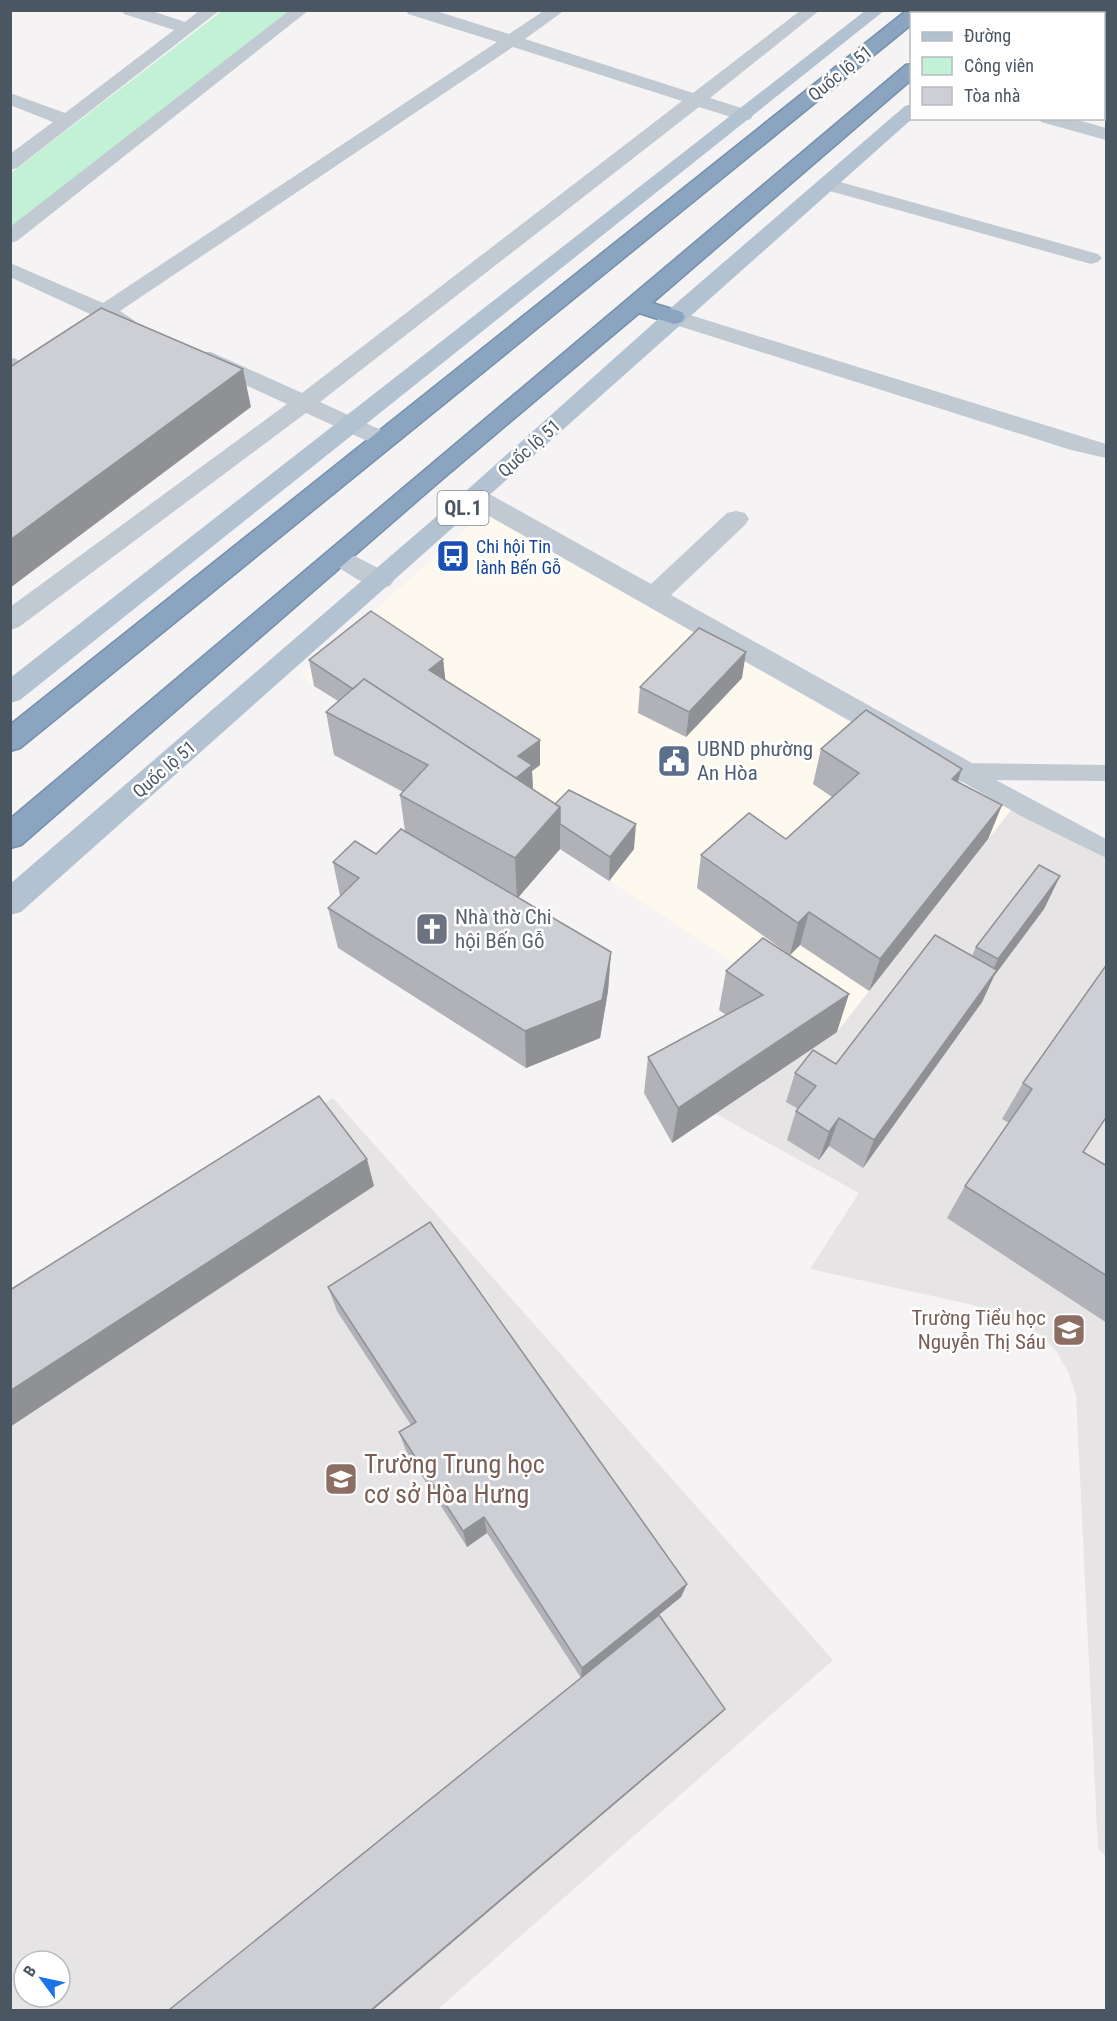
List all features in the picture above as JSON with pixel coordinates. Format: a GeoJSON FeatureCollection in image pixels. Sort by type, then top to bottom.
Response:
{"type":"FeatureCollection","features":[{"type":"Feature","properties":{"kind":"highway","name":"Quốc lộ 51"},"geometry":{"type":"LineString","coordinates":[[10,741],[910,16]]}},
{"type":"Feature","properties":{"kind":"highway","name":"Quốc lộ 51"},"geometry":{"type":"LineString","coordinates":[[10,837],[448,460],[636,305],[910,71]]}},
{"type":"Feature","properties":{"kind":"highway"},"geometry":{"type":"LineString","coordinates":[[636,305],[674,316]]}},
{"type":"Feature","properties":{"kind":"main road","name":"Quốc lộ 51"},"geometry":{"type":"LineString","coordinates":[[10,693],[877,10]]}},
{"type":"Feature","properties":{"kind":"main road","name":"Quốc lộ 51"},"geometry":{"type":"LineString","coordinates":[[10,903],[475,497],[674,316],[910,112]]}},
{"type":"Feature","properties":{"kind":"street"},"geometry":{"type":"LineString","coordinates":[[130,10],[188,29]]}},
{"type":"Feature","properties":{"kind":"street"},"geometry":{"type":"LineString","coordinates":[[10,164],[212,10]]}},
{"type":"Feature","properties":{"kind":"street"},"geometry":{"type":"LineString","coordinates":[[10,237],[301,10]]}},
{"type":"Feature","properties":{"kind":"street"},"geometry":{"type":"LineString","coordinates":[[414,10],[744,115]]}},
{"type":"Feature","properties":{"kind":"street"},"geometry":{"type":"LineString","coordinates":[[104,312],[557,10]]}},
{"type":"Feature","properties":{"kind":"street"},"geometry":{"type":"LineString","coordinates":[[10,621],[304,403],[812,10]]}},
{"type":"Feature","properties":{"kind":"street"},"geometry":{"type":"LineString","coordinates":[[10,98],[67,121]]}},
{"type":"Feature","properties":{"kind":"street"},"geometry":{"type":"LineString","coordinates":[[1055,120],[1107,134]]}},
{"type":"Feature","properties":{"kind":"street"},"geometry":{"type":"LineString","coordinates":[[826,184],[1091,258]]}},
{"type":"Feature","properties":{"kind":"street"},"geometry":{"type":"LineString","coordinates":[[10,269],[146,331]]}},
{"type":"Feature","properties":{"kind":"street"},"geometry":{"type":"LineString","coordinates":[[674,316],[1080,445],[1107,451]]}},
{"type":"Feature","properties":{"kind":"street"},"geometry":{"type":"LineString","coordinates":[[188,350],[384,440]]}},
{"type":"Feature","properties":{"kind":"street"},"geometry":{"type":"LineString","coordinates":[[475,497],[962,771]]}},
{"type":"Feature","properties":{"kind":"street"},"geometry":{"type":"LineString","coordinates":[[652,598],[736,519]]}},
{"type":"Feature","properties":{"kind":"street"},"geometry":{"type":"LineString","coordinates":[[339,556],[381,580]]}},
{"type":"Feature","properties":{"kind":"lane"},"geometry":{"type":"LineString","coordinates":[[962,771],[1107,773]]}},
{"type":"Feature","properties":{"kind":"lane"},"geometry":{"type":"LineString","coordinates":[[962,771],[1029,810],[1107,849]]}},
{"type":"Feature","properties":{"kind":"shaded area","name":"UBND phường An Hòa"},"geometry":{"type":"Polygon","coordinates":[[[484,513],[957,783],[968,784],[1012,809],[837,1032],[301,676],[484,513]]]}},
{"type":"Feature","properties":{"kind":"shaded area","name":"Trường Tiểu học Nguyễn Thị Sáu"},"geometry":{"type":"Polygon","coordinates":[[[1012,809],[1106,858],[1106,1856],[1098,1849],[1076,1395],[1068,1372],[1057,1352],[1042,1336],[1003,1315],[969,1304],[810,1269],[859,1193],[716,1114],[837,1032],[1012,809]]]}},
{"type":"Feature","properties":{"kind":"shaded area","name":"Trường Trung học cơ sở Hòa Hưng"},"geometry":{"type":"Polygon","coordinates":[[[333,1098],[833,1660],[437,2010],[11,2010],[11,1298],[333,1098]]]}},
{"type":"Feature","properties":{"kind":"green space"},"geometry":{"type":"Polygon","coordinates":[[[222,11],[290,11],[11,228],[11,173],[222,11]]]}},
{"type":"Feature","properties":{"kind":"building"},"geometry":{"type":"Polygon","coordinates":[[[101,308],[243,369],[10,540],[10,367],[101,308]]]}},
{"type":"Feature","properties":{"kind":"building"},"geometry":{"type":"Polygon","coordinates":[[[371,611],[443,659],[429,670],[540,740],[518,756],[532,765],[516,778],[364,679],[353,689],[309,660],[371,611]]]}},
{"type":"Feature","properties":{"kind":"building"},"geometry":{"type":"Polygon","coordinates":[[[699,628],[746,652],[689,712],[640,687],[699,628]]]}},
{"type":"Feature","properties":{"kind":"building"},"geometry":{"type":"Polygon","coordinates":[[[364,679],[560,807],[515,858],[400,795],[428,765],[326,712],[364,679]]]}},
{"type":"Feature","properties":{"kind":"building"},"geometry":{"type":"Polygon","coordinates":[[[866,710],[962,769],[952,779],[1002,805],[880,959],[809,912],[798,923],[701,855],[749,813],[786,839],[859,773],[821,749],[866,710]]]}},
{"type":"Feature","properties":{"kind":"building"},"geometry":{"type":"Polygon","coordinates":[[[569,790],[636,824],[610,857],[560,824],[560,807],[555,804],[569,790]]]}},
{"type":"Feature","properties":{"kind":"building"},"geometry":{"type":"Polygon","coordinates":[[[401,829],[611,952],[602,1000],[525,1031],[328,908],[359,878],[333,862],[355,841],[376,854],[401,829]]]}},
{"type":"Feature","properties":{"kind":"building"},"geometry":{"type":"Polygon","coordinates":[[[1039,865],[1060,876],[998,959],[976,947],[1039,865]]]}},
{"type":"Feature","properties":{"kind":"building"},"geometry":{"type":"Polygon","coordinates":[[[935,935],[997,970],[874,1140],[839,1118],[829,1132],[796,1111],[816,1086],[795,1073],[813,1050],[836,1064],[935,935]]]}},
{"type":"Feature","properties":{"kind":"building"},"geometry":{"type":"Polygon","coordinates":[[[763,938],[849,994],[678,1108],[648,1057],[763,995],[726,971],[763,938]]]}},
{"type":"Feature","properties":{"kind":"building"},"geometry":{"type":"Polygon","coordinates":[[[1107,964],[1107,1116],[1083,1152],[1107,1166],[1107,1276],[965,1186],[1032,1089],[1023,1083],[1107,964]]]}},
{"type":"Feature","properties":{"kind":"building"},"geometry":{"type":"Polygon","coordinates":[[[319,1096],[367,1159],[10,1391],[10,1290],[319,1096]]]}},
{"type":"Feature","properties":{"kind":"building"},"geometry":{"type":"Polygon","coordinates":[[[430,1222],[687,1584],[582,1668],[484,1517],[463,1531],[399,1432],[416,1422],[328,1287],[430,1222]]]}},
{"type":"Feature","properties":{"kind":"building"},"geometry":{"type":"Polygon","coordinates":[[[659,1615],[725,1709],[371,2010],[169,2010],[659,1615]]]}},
{"type":"Feature","properties":{"kind":"place","name":"Chi hội Tin lành Bến Gỗ"},"geometry":{"type":"Point","coordinates":[453,556]}},
{"type":"Feature","properties":{"kind":"place","name":"UBND phường An Hòa"},"geometry":{"type":"Point","coordinates":[674,761]}},
{"type":"Feature","properties":{"kind":"place","name":"Nhà thờ Chi hội Bến Gỗ"},"geometry":{"type":"Point","coordinates":[432,929]}},
{"type":"Feature","properties":{"kind":"place","name":"Trường Tiểu học Nguyễn Thị Sáu"},"geometry":{"type":"Point","coordinates":[1069,1330]}},
{"type":"Feature","properties":{"kind":"place","name":"Trường Trung học cơ sở Hòa Hưng"},"geometry":{"type":"Point","coordinates":[341,1479]}}]}
